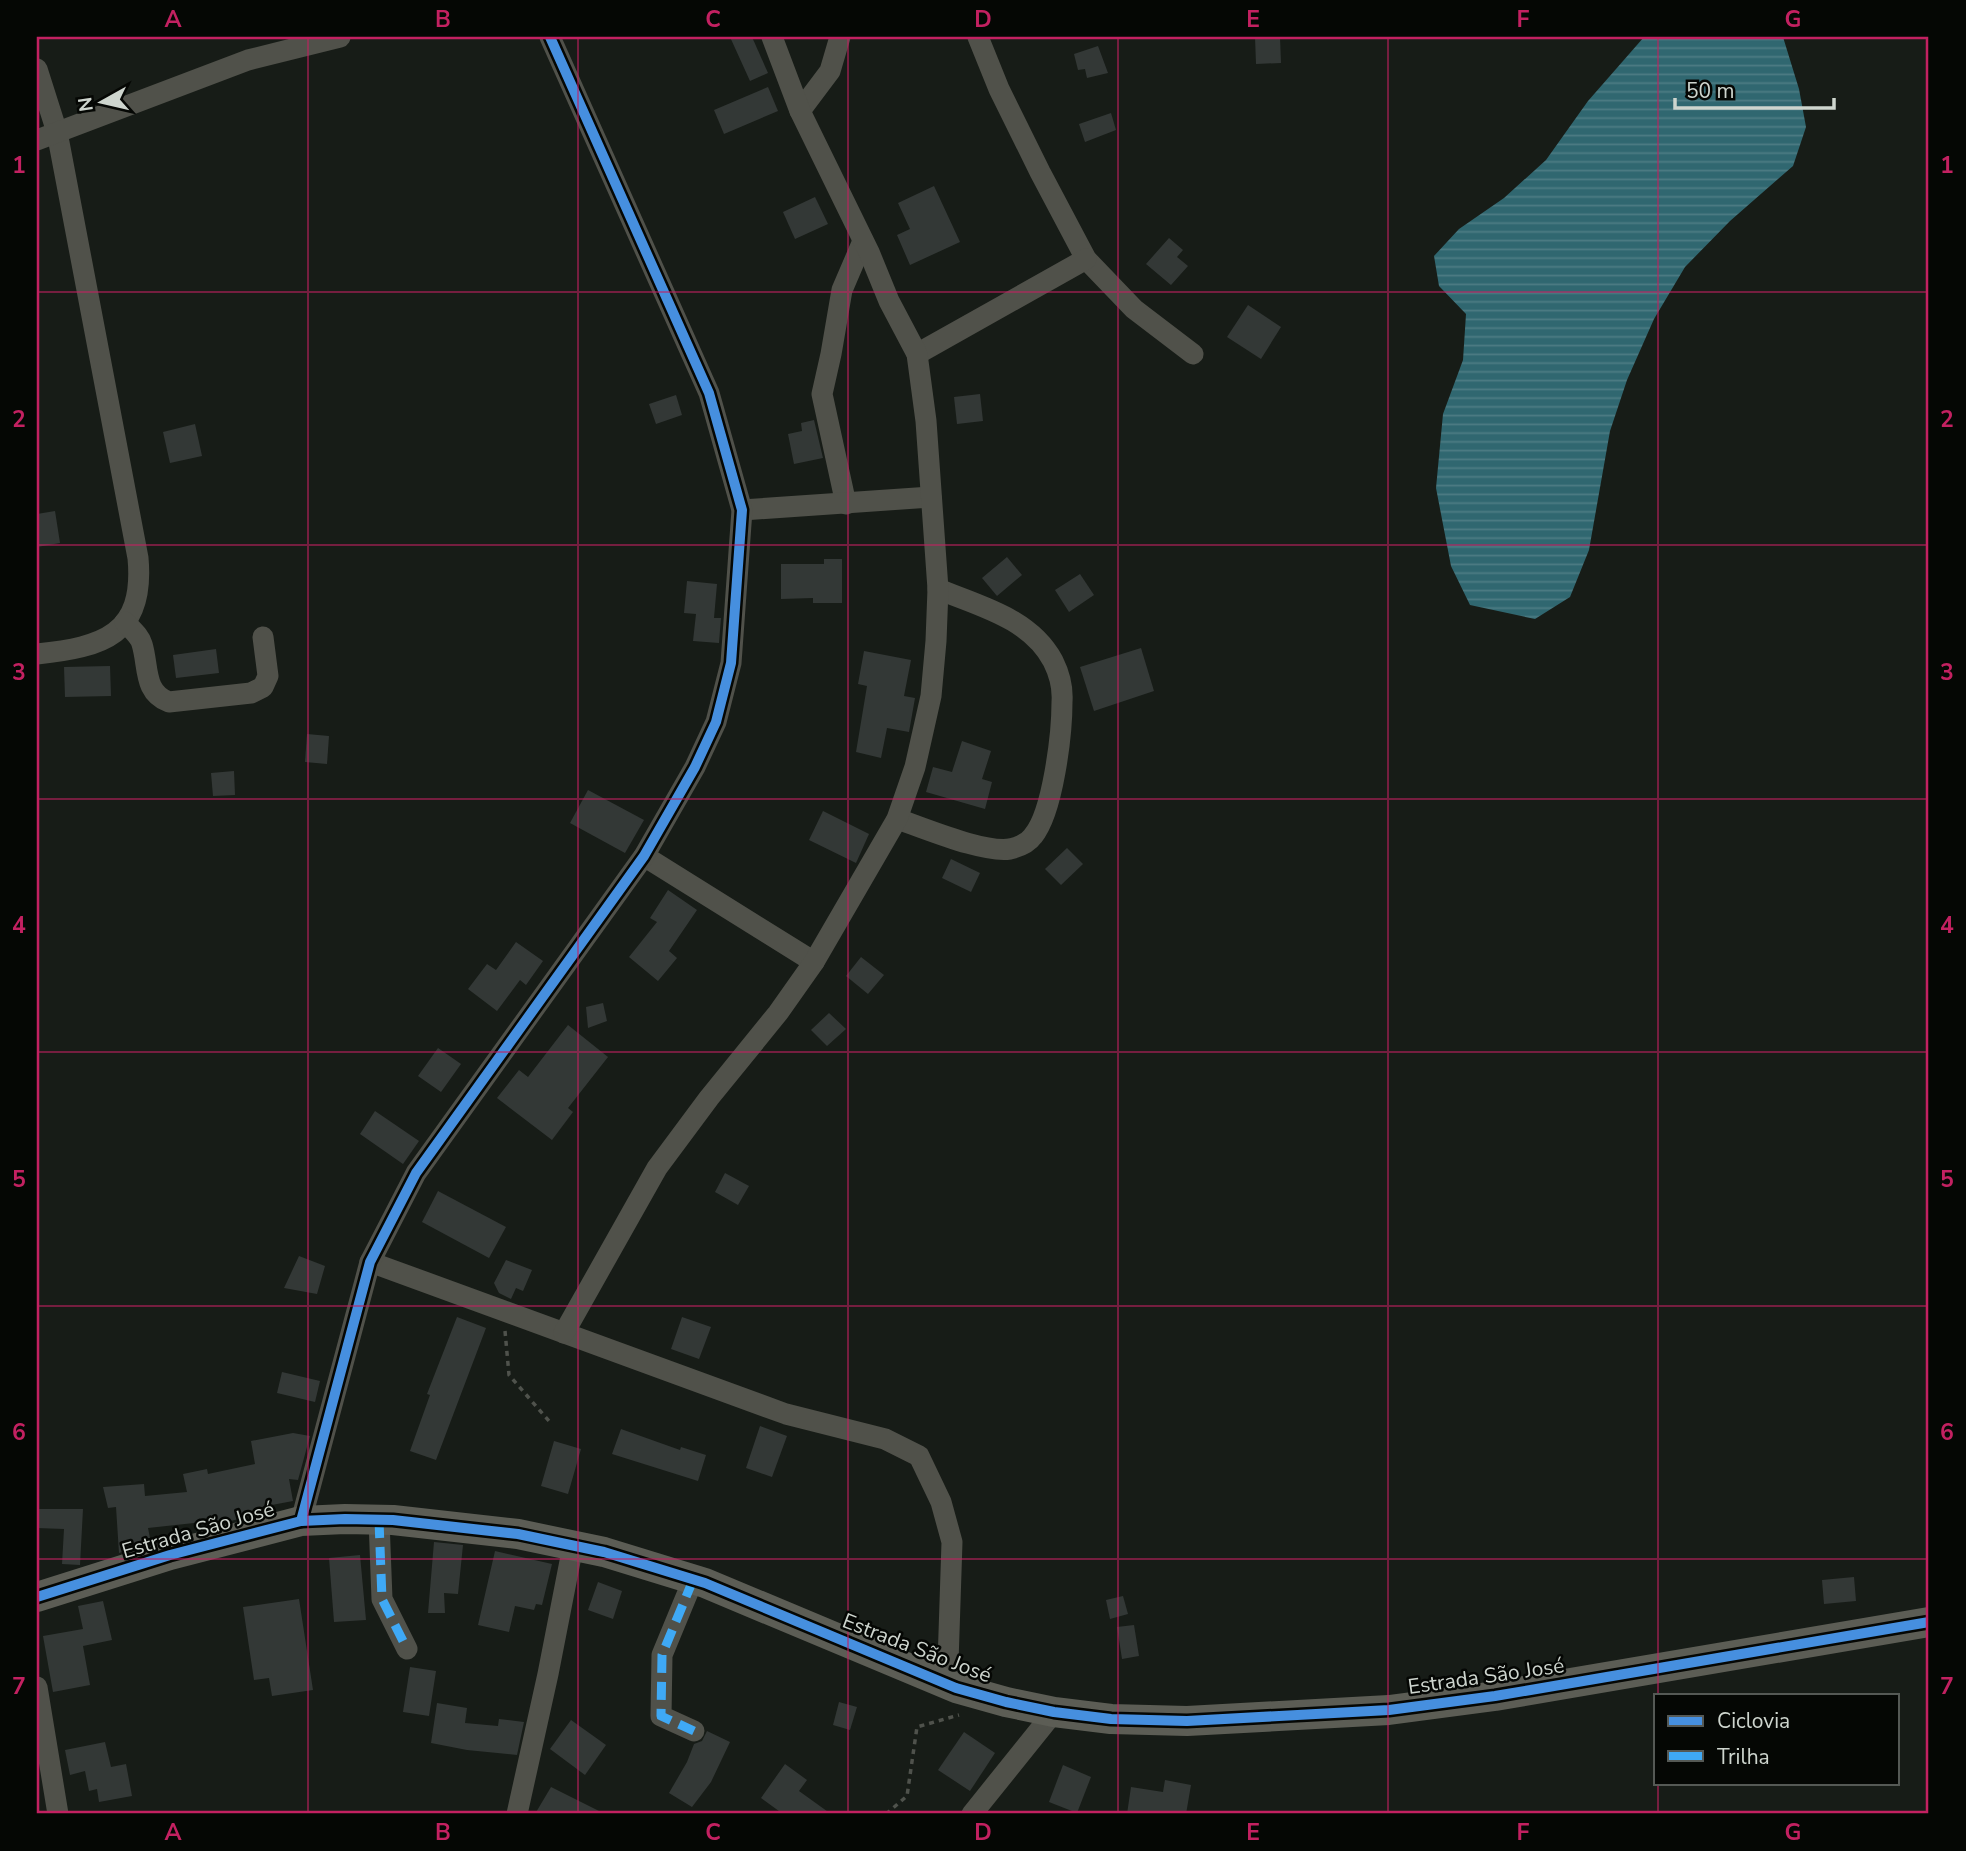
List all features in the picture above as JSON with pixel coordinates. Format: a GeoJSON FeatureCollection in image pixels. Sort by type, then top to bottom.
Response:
{"type":"FeatureCollection","features":[{"type":"Feature","properties":{"kind":"street"},"geometry":{"type":"LineString","coordinates":[[37,140],[248,60],[340,37]]}},
{"type":"Feature","properties":{"kind":"street"},"geometry":{"type":"LineString","coordinates":[[301,1521],[370,1262],[416,1172],[644,856],[695,767],[716,722],[731,663],[743,510],[709,393],[550,37]]}},
{"type":"Feature","properties":{"kind":"street"},"geometry":{"type":"LineString","coordinates":[[564,1332],[657,1168],[778,1013],[814,962],[897,819],[915,767],[931,696],[938,589],[932,497],[917,354],[889,301],[800,111],[772,37]]}},
{"type":"Feature","properties":{"kind":"street"},"geometry":{"type":"LineString","coordinates":[[800,111],[830,71],[840,37]]}},
{"type":"Feature","properties":{"kind":"street"},"geometry":{"type":"LineString","coordinates":[[978,37],[999,89],[1086,260],[1134,309],[1193,354]]}},
{"type":"Feature","properties":{"kind":"street"},"geometry":{"type":"LineString","coordinates":[[37,69],[57,132],[140,576],[138,596],[125,622],[116,633],[93,645],[37,654]]}},
{"type":"Feature","properties":{"kind":"street"},"geometry":{"type":"LineString","coordinates":[[846,504],[822,394],[842,290],[863,241]]}},
{"type":"Feature","properties":{"kind":"street"},"geometry":{"type":"LineString","coordinates":[[917,354],[1086,260]]}},
{"type":"Feature","properties":{"kind":"street"},"geometry":{"type":"LineString","coordinates":[[743,510],[932,497]]}},
{"type":"Feature","properties":{"kind":"street"},"geometry":{"type":"LineString","coordinates":[[897,819],[964,841],[1008,849],[1028,843],[1035,835],[1048,807],[1063,700],[1060,678],[1052,659],[1026,629],[1006,616],[938,589]]}},
{"type":"Feature","properties":{"kind":"street"},"geometry":{"type":"LineString","coordinates":[[125,622],[142,641],[150,687],[157,698],[169,702],[251,693],[263,687],[268,676],[263,637]]}},
{"type":"Feature","properties":{"kind":"street"},"geometry":{"type":"LineString","coordinates":[[644,856],[814,962]]}},
{"type":"Feature","properties":{"kind":"street"},"geometry":{"type":"LineString","coordinates":[[370,1262],[786,1414],[885,1439],[919,1456],[941,1502],[952,1542],[948,1663],[962,1700]]}},
{"type":"Feature","properties":{"kind":"street"},"geometry":{"type":"LineString","coordinates":[[379,1520],[382,1599],[407,1649]]}},
{"type":"Feature","properties":{"kind":"street","name":"Estrada São José"},"geometry":{"type":"LineString","coordinates":[[37,1597],[170,1555],[301,1521],[379,1520],[518,1534],[604,1552],[693,1580],[778,1612],[962,1700],[1006,1702],[1054,1712],[1111,1719],[1187,1721],[1389,1710],[1495,1696],[1929,1622]]}},
{"type":"Feature","properties":{"kind":"street"},"geometry":{"type":"LineString","coordinates":[[517,1814],[573,1546]]}},
{"type":"Feature","properties":{"kind":"street"},"geometry":{"type":"LineString","coordinates":[[693,1580],[662,1656],[661,1716],[694,1731]]}},
{"type":"Feature","properties":{"kind":"street"},"geometry":{"type":"LineString","coordinates":[[37,1687],[58,1814]]}},
{"type":"Feature","properties":{"kind":"street"},"geometry":{"type":"LineString","coordinates":[[972,1814],[1054,1712]]}},
{"type":"Feature","properties":{"kind":"path"},"geometry":{"type":"LineString","coordinates":[[508,1312],[505,1337],[509,1375],[549,1421]]}},
{"type":"Feature","properties":{"kind":"path"},"geometry":{"type":"LineString","coordinates":[[886,1814],[906,1796],[917,1727],[962,1700]]}},
{"type":"Feature","properties":{"kind":"water"},"geometry":{"type":"Polygon","coordinates":[[[1644,37],[1783,37],[1799,89],[1806,127],[1793,166],[1730,221],[1685,267],[1654,319],[1627,380],[1610,431],[1589,550],[1570,597],[1535,619],[1470,605],[1451,566],[1436,488],[1443,414],[1463,360],[1466,314],[1439,286],[1434,256],[1459,229],[1504,198],[1546,160],[1588,101],[1644,37]]]}},
{"type":"Feature","properties":{"kind":"building"},"geometry":{"type":"Polygon","coordinates":[[[730,37],[752,37],[768,73],[750,81],[730,37]]]}},
{"type":"Feature","properties":{"kind":"building"},"geometry":{"type":"Polygon","coordinates":[[[1255,37],[1280,37],[1281,63],[1256,64],[1255,37]]]}},
{"type":"Feature","properties":{"kind":"building"},"geometry":{"type":"Polygon","coordinates":[[[1098,46],[1108,73],[1087,78],[1085,69],[1078,70],[1074,54],[1098,46]]]}},
{"type":"Feature","properties":{"kind":"building"},"geometry":{"type":"Polygon","coordinates":[[[768,87],[778,111],[724,134],[714,110],[768,87]]]}},
{"type":"Feature","properties":{"kind":"building"},"geometry":{"type":"Polygon","coordinates":[[[1111,113],[1116,130],[1085,142],[1079,124],[1111,113]]]}},
{"type":"Feature","properties":{"kind":"building"},"geometry":{"type":"Polygon","coordinates":[[[934,186],[960,242],[910,265],[897,235],[910,229],[898,203],[934,186]]]}},
{"type":"Feature","properties":{"kind":"building"},"geometry":{"type":"Polygon","coordinates":[[[815,197],[828,224],[795,239],[783,212],[815,197]]]}},
{"type":"Feature","properties":{"kind":"building"},"geometry":{"type":"Polygon","coordinates":[[[1169,238],[1183,250],[1177,257],[1188,266],[1171,285],[1146,264],[1169,238]]]}},
{"type":"Feature","properties":{"kind":"building"},"geometry":{"type":"Polygon","coordinates":[[[1248,305],[1281,327],[1261,359],[1227,337],[1248,305]]]}},
{"type":"Feature","properties":{"kind":"building"},"geometry":{"type":"Polygon","coordinates":[[[980,394],[983,421],[957,424],[954,397],[980,394]]]}},
{"type":"Feature","properties":{"kind":"building"},"geometry":{"type":"Polygon","coordinates":[[[676,395],[682,415],[656,424],[649,404],[676,395]]]}},
{"type":"Feature","properties":{"kind":"building"},"geometry":{"type":"Polygon","coordinates":[[[814,420],[823,458],[794,464],[788,434],[802,431],[801,423],[814,420]]]}},
{"type":"Feature","properties":{"kind":"building"},"geometry":{"type":"Polygon","coordinates":[[[195,424],[202,456],[170,463],[163,432],[195,424]]]}},
{"type":"Feature","properties":{"kind":"building"},"geometry":{"type":"Polygon","coordinates":[[[55,511],[60,543],[37,547],[37,514],[55,511]]]}},
{"type":"Feature","properties":{"kind":"building"},"geometry":{"type":"Polygon","coordinates":[[[1007,557],[1022,575],[997,596],[982,578],[1007,557]]]}},
{"type":"Feature","properties":{"kind":"building"},"geometry":{"type":"Polygon","coordinates":[[[824,559],[842,559],[842,603],[813,603],[813,598],[781,599],[781,564],[824,564],[824,559]]]}},
{"type":"Feature","properties":{"kind":"building"},"geometry":{"type":"Polygon","coordinates":[[[1080,574],[1094,595],[1069,612],[1055,590],[1080,574]]]}},
{"type":"Feature","properties":{"kind":"building"},"geometry":{"type":"Polygon","coordinates":[[[687,581],[717,584],[714,618],[721,618],[719,643],[693,641],[696,614],[684,613],[687,581]]]}},
{"type":"Feature","properties":{"kind":"building"},"geometry":{"type":"Polygon","coordinates":[[[1141,648],[1154,691],[1094,711],[1080,667],[1141,648]]]}},
{"type":"Feature","properties":{"kind":"building"},"geometry":{"type":"Polygon","coordinates":[[[216,649],[219,673],[176,678],[173,655],[216,649]]]}},
{"type":"Feature","properties":{"kind":"building"},"geometry":{"type":"Polygon","coordinates":[[[864,651],[911,660],[904,696],[915,698],[909,732],[887,728],[881,758],[856,752],[867,686],[858,684],[864,651]]]}},
{"type":"Feature","properties":{"kind":"building"},"geometry":{"type":"Polygon","coordinates":[[[110,666],[111,696],[65,697],[64,667],[110,666]]]}},
{"type":"Feature","properties":{"kind":"building"},"geometry":{"type":"Polygon","coordinates":[[[307,734],[329,736],[327,764],[305,762],[307,734]]]}},
{"type":"Feature","properties":{"kind":"building"},"geometry":{"type":"Polygon","coordinates":[[[962,741],[991,751],[982,779],[992,782],[985,809],[926,792],[933,767],[952,772],[962,741]]]}},
{"type":"Feature","properties":{"kind":"building"},"geometry":{"type":"Polygon","coordinates":[[[234,771],[235,795],[213,796],[211,773],[234,771]]]}},
{"type":"Feature","properties":{"kind":"building"},"geometry":{"type":"Polygon","coordinates":[[[588,790],[644,820],[625,853],[570,823],[588,790]]]}},
{"type":"Feature","properties":{"kind":"building"},"geometry":{"type":"Polygon","coordinates":[[[823,811],[869,834],[856,863],[809,840],[823,811]]]}},
{"type":"Feature","properties":{"kind":"building"},"geometry":{"type":"Polygon","coordinates":[[[1067,848],[1083,864],[1061,885],[1045,869],[1067,848]]]}},
{"type":"Feature","properties":{"kind":"building"},"geometry":{"type":"Polygon","coordinates":[[[951,859],[980,873],[971,892],[942,878],[951,859]]]}},
{"type":"Feature","properties":{"kind":"building"},"geometry":{"type":"Polygon","coordinates":[[[668,890],[697,910],[669,951],[677,958],[658,981],[629,957],[657,922],[650,918],[668,890]]]}},
{"type":"Feature","properties":{"kind":"building"},"geometry":{"type":"Polygon","coordinates":[[[516,942],[543,961],[526,985],[520,980],[497,1011],[468,989],[487,964],[496,970],[516,942]]]}},
{"type":"Feature","properties":{"kind":"building"},"geometry":{"type":"Polygon","coordinates":[[[861,957],[884,975],[868,994],[846,976],[861,957]]]}},
{"type":"Feature","properties":{"kind":"building"},"geometry":{"type":"Polygon","coordinates":[[[603,1003],[607,1021],[588,1028],[586,1007],[603,1003]]]}},
{"type":"Feature","properties":{"kind":"building"},"geometry":{"type":"Polygon","coordinates":[[[829,1013],[846,1029],[827,1046],[811,1030],[829,1013]]]}},
{"type":"Feature","properties":{"kind":"building"},"geometry":{"type":"Polygon","coordinates":[[[568,1025],[608,1057],[568,1108],[573,1112],[552,1140],[497,1098],[519,1070],[528,1077],[568,1025]]]}},
{"type":"Feature","properties":{"kind":"building"},"geometry":{"type":"Polygon","coordinates":[[[438,1048],[461,1064],[441,1092],[418,1076],[438,1048]]]}},
{"type":"Feature","properties":{"kind":"building"},"geometry":{"type":"Polygon","coordinates":[[[375,1111],[419,1141],[403,1164],[360,1134],[375,1111]]]}},
{"type":"Feature","properties":{"kind":"building"},"geometry":{"type":"Polygon","coordinates":[[[725,1173],[749,1186],[738,1205],[715,1192],[725,1173]]]}},
{"type":"Feature","properties":{"kind":"building"},"geometry":{"type":"Polygon","coordinates":[[[438,1191],[506,1227],[489,1258],[422,1222],[438,1191]]]}},
{"type":"Feature","properties":{"kind":"building"},"geometry":{"type":"Polygon","coordinates":[[[299,1256],[325,1266],[317,1294],[284,1288],[299,1256]]]}},
{"type":"Feature","properties":{"kind":"building"},"geometry":{"type":"Polygon","coordinates":[[[506,1260],[532,1270],[523,1291],[516,1288],[511,1299],[499,1293],[494,1283],[506,1260]]]}},
{"type":"Feature","properties":{"kind":"building"},"geometry":{"type":"Polygon","coordinates":[[[457,1317],[486,1328],[436,1460],[410,1451],[430,1395],[427,1394],[457,1317]]]}},
{"type":"Feature","properties":{"kind":"building"},"geometry":{"type":"Polygon","coordinates":[[[682,1317],[711,1327],[699,1359],[671,1349],[682,1317]]]}},
{"type":"Feature","properties":{"kind":"building"},"geometry":{"type":"Polygon","coordinates":[[[282,1372],[320,1381],[315,1402],[277,1393],[282,1372]]]}},
{"type":"Feature","properties":{"kind":"building"},"geometry":{"type":"Polygon","coordinates":[[[760,1426],[787,1436],[772,1477],[746,1468],[760,1426]]]}},
{"type":"Feature","properties":{"kind":"building"},"geometry":{"type":"Polygon","coordinates":[[[621,1429],[680,1450],[681,1447],[706,1455],[698,1481],[612,1454],[621,1429]]]}},
{"type":"Feature","properties":{"kind":"building"},"geometry":{"type":"Polygon","coordinates":[[[293,1433],[310,1436],[298,1480],[289,1479],[293,1501],[256,1508],[258,1514],[196,1530],[194,1523],[148,1528],[151,1543],[119,1553],[116,1507],[108,1508],[103,1487],[144,1484],[145,1496],[187,1492],[183,1474],[207,1469],[208,1474],[255,1464],[251,1441],[293,1433]]]}},
{"type":"Feature","properties":{"kind":"building"},"geometry":{"type":"Polygon","coordinates":[[[554,1441],[581,1449],[568,1494],[541,1486],[554,1441]]]}},
{"type":"Feature","properties":{"kind":"building"},"geometry":{"type":"Polygon","coordinates":[[[37,1509],[83,1509],[80,1565],[62,1564],[64,1529],[37,1528],[37,1509]]]}},
{"type":"Feature","properties":{"kind":"building"},"geometry":{"type":"Polygon","coordinates":[[[434,1542],[463,1545],[458,1594],[444,1593],[445,1613],[428,1613],[434,1542]]]}},
{"type":"Feature","properties":{"kind":"building"},"geometry":{"type":"Polygon","coordinates":[[[495,1551],[552,1564],[542,1605],[536,1604],[534,1610],[515,1606],[509,1632],[478,1625],[495,1551]]]}},
{"type":"Feature","properties":{"kind":"building"},"geometry":{"type":"Polygon","coordinates":[[[360,1555],[366,1620],[334,1622],[329,1558],[360,1555]]]}},
{"type":"Feature","properties":{"kind":"building"},"geometry":{"type":"Polygon","coordinates":[[[1854,1577],[1856,1601],[1824,1604],[1822,1580],[1854,1577]]]}},
{"type":"Feature","properties":{"kind":"building"},"geometry":{"type":"Polygon","coordinates":[[[598,1582],[622,1591],[613,1619],[588,1610],[598,1582]]]}},
{"type":"Feature","properties":{"kind":"building"},"geometry":{"type":"Polygon","coordinates":[[[1123,1596],[1128,1614],[1110,1619],[1106,1600],[1123,1596]]]}},
{"type":"Feature","properties":{"kind":"building"},"geometry":{"type":"Polygon","coordinates":[[[299,1599],[313,1690],[272,1696],[269,1678],[254,1680],[243,1607],[299,1599]]]}},
{"type":"Feature","properties":{"kind":"building"},"geometry":{"type":"Polygon","coordinates":[[[103,1601],[112,1640],[83,1646],[90,1685],[53,1692],[43,1636],[83,1629],[78,1606],[103,1601]]]}},
{"type":"Feature","properties":{"kind":"building"},"geometry":{"type":"Polygon","coordinates":[[[1134,1625],[1139,1656],[1122,1659],[1117,1627],[1134,1625]]]}},
{"type":"Feature","properties":{"kind":"building"},"geometry":{"type":"Polygon","coordinates":[[[410,1667],[436,1671],[429,1716],[403,1712],[410,1667]]]}},
{"type":"Feature","properties":{"kind":"building"},"geometry":{"type":"Polygon","coordinates":[[[839,1702],[857,1707],[850,1730],[833,1725],[839,1702]]]}},
{"type":"Feature","properties":{"kind":"building"},"geometry":{"type":"Polygon","coordinates":[[[437,1703],[467,1708],[465,1723],[498,1726],[499,1719],[524,1722],[517,1755],[431,1743],[437,1703]]]}},
{"type":"Feature","properties":{"kind":"building"},"geometry":{"type":"Polygon","coordinates":[[[571,1720],[606,1745],[585,1775],[550,1749],[571,1720]]]}},
{"type":"Feature","properties":{"kind":"building"},"geometry":{"type":"Polygon","coordinates":[[[707,1731],[730,1742],[711,1782],[692,1807],[669,1793],[694,1744],[702,1741],[707,1731]]]}},
{"type":"Feature","properties":{"kind":"building"},"geometry":{"type":"Polygon","coordinates":[[[964,1732],[995,1753],[970,1791],[938,1770],[964,1732]]]}},
{"type":"Feature","properties":{"kind":"building"},"geometry":{"type":"Polygon","coordinates":[[[105,1742],[111,1767],[126,1764],[132,1796],[99,1802],[97,1789],[89,1791],[85,1771],[70,1775],[65,1750],[105,1742]]]}},
{"type":"Feature","properties":{"kind":"building"},"geometry":{"type":"Polygon","coordinates":[[[785,1764],[807,1780],[799,1791],[831,1814],[783,1814],[761,1798],[785,1764]]]}},
{"type":"Feature","properties":{"kind":"building"},"geometry":{"type":"Polygon","coordinates":[[[1063,1765],[1091,1777],[1077,1813],[1049,1802],[1063,1765]]]}},
{"type":"Feature","properties":{"kind":"building"},"geometry":{"type":"Polygon","coordinates":[[[1165,1780],[1191,1785],[1186,1814],[1127,1814],[1131,1787],[1163,1792],[1165,1780]]]}},
{"type":"Feature","properties":{"kind":"building"},"geometry":{"type":"Polygon","coordinates":[[[551,1787],[605,1814],[535,1814],[551,1787]]]}},
{"type":"Feature","properties":{"kind":"marked path"},"geometry":{"type":"LineString","coordinates":[[379,1520],[382,1599],[407,1649]]}},
{"type":"Feature","properties":{"kind":"marked path"},"geometry":{"type":"LineString","coordinates":[[693,1580],[662,1655],[661,1716],[694,1731]]}},
{"type":"Feature","properties":{"kind":"cycle path"},"geometry":{"type":"LineString","coordinates":[[301,1521],[370,1262],[416,1173],[644,856],[695,767],[716,722],[731,663],[742,510],[709,393],[550,37]]}},
{"type":"Feature","properties":{"kind":"cycle path"},"geometry":{"type":"LineString","coordinates":[[37,1597],[170,1555],[301,1521],[393,1520],[518,1534],[604,1552],[705,1583],[956,1688],[1006,1702],[1054,1712],[1111,1719],[1187,1721],[1389,1710],[1495,1696],[1929,1622]]}}]}
